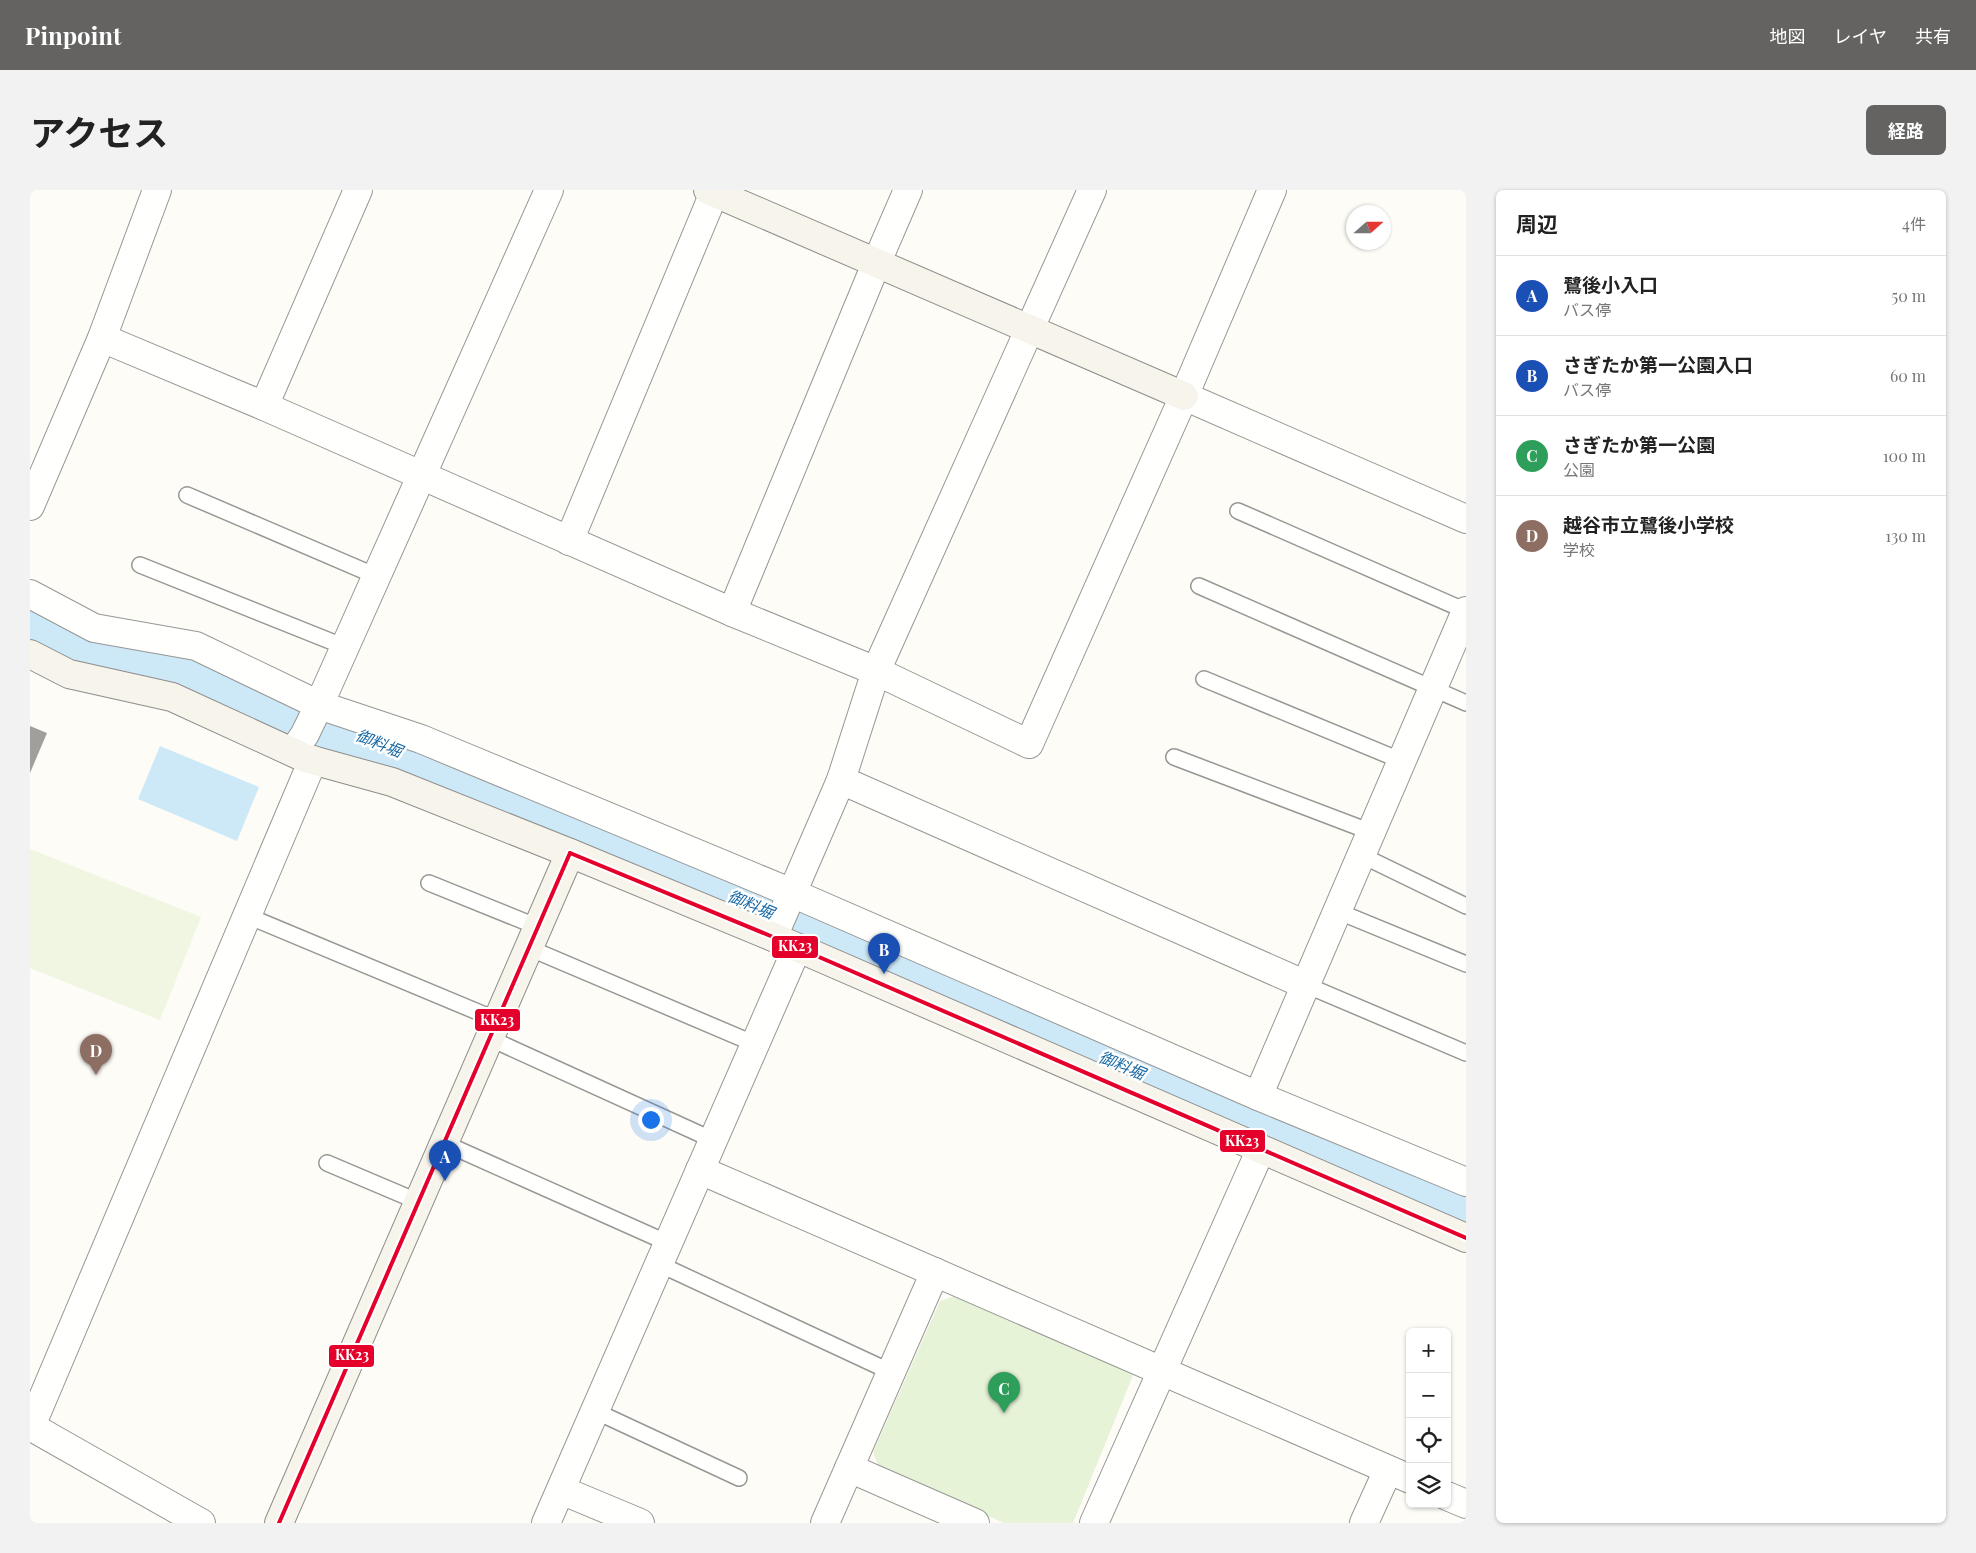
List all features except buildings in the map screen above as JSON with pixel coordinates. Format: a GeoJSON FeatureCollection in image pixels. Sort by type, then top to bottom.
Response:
{"type":"FeatureCollection","features":[{"type":"Feature","properties":{"kind":"street"},"geometry":{"type":"LineString","coordinates":[[30,506],[102,338],[158,190]]}},
{"type":"Feature","properties":{"kind":"street"},"geometry":{"type":"LineString","coordinates":[[264,406],[358,190]]}},
{"type":"Feature","properties":{"kind":"street"},"geometry":{"type":"LineString","coordinates":[[201,1523],[31,1426],[248,916],[309,732],[376,576],[548,190]]}},
{"type":"Feature","properties":{"kind":"street"},"geometry":{"type":"LineString","coordinates":[[732,612],[908,190]]}},
{"type":"Feature","properties":{"kind":"street"},"geometry":{"type":"LineString","coordinates":[[546,1523],[755,1044],[782,938],[790,898],[842,780],[876,671],[1092,190]]}},
{"type":"Feature","properties":{"kind":"street"},"geometry":{"type":"LineString","coordinates":[[102,338],[264,406],[732,612],[876,671],[1029,744],[1184,396],[1272,190]]}},
{"type":"Feature","properties":{"kind":"street"},"geometry":{"type":"LineString","coordinates":[[569,541],[711,191],[1466,518]]}},
{"type":"Feature","properties":{"kind":"street"},"geometry":{"type":"LineString","coordinates":[[30,594],[94,628],[196,646],[309,732],[392,782],[782,938],[1466,1238]]}},
{"type":"Feature","properties":{"kind":"street"},"geometry":{"type":"LineString","coordinates":[[1258,1096],[1466,611]]}},
{"type":"Feature","properties":{"kind":"street"},"geometry":{"type":"LineString","coordinates":[[30,654],[70,674],[172,697],[309,732],[420,739],[790,898],[1466,1182]]}},
{"type":"Feature","properties":{"kind":"street"},"geometry":{"type":"LineString","coordinates":[[842,780],[1306,985]]}},
{"type":"Feature","properties":{"kind":"street"},"geometry":{"type":"LineString","coordinates":[[279,1523],[570,853]]}},
{"type":"Feature","properties":{"kind":"street"},"geometry":{"type":"LineString","coordinates":[[1094,1523],[1261,1149]]}},
{"type":"Feature","properties":{"kind":"street"},"geometry":{"type":"LineString","coordinates":[[700,1170],[1399,1475],[1364,1523]]}},
{"type":"Feature","properties":{"kind":"street"},"geometry":{"type":"LineString","coordinates":[[825,1523],[934,1272]]}},
{"type":"Feature","properties":{"kind":"street"},"geometry":{"type":"LineString","coordinates":[[850,1468],[975,1523]]}},
{"type":"Feature","properties":{"kind":"street"},"geometry":{"type":"LineString","coordinates":[[561,1490],[640,1523]]}},
{"type":"Feature","properties":{"kind":"street"},"geometry":{"type":"LineString","coordinates":[[1451,1498],[1466,1504]]}},
{"type":"Feature","properties":{"kind":"lane"},"geometry":{"type":"LineString","coordinates":[[187,495],[376,576]]}},
{"type":"Feature","properties":{"kind":"lane"},"geometry":{"type":"LineString","coordinates":[[1238,511],[1466,611]]}},
{"type":"Feature","properties":{"kind":"lane"},"geometry":{"type":"LineString","coordinates":[[140,566],[345,647]]}},
{"type":"Feature","properties":{"kind":"lane"},"geometry":{"type":"LineString","coordinates":[[1199,586],[1466,703]]}},
{"type":"Feature","properties":{"kind":"lane"},"geometry":{"type":"LineString","coordinates":[[1204,679],[1402,761]]}},
{"type":"Feature","properties":{"kind":"lane"},"geometry":{"type":"LineString","coordinates":[[1174,757],[1366,844],[1466,906]]}},
{"type":"Feature","properties":{"kind":"lane"},"geometry":{"type":"LineString","coordinates":[[430,883],[533,938],[755,1044]]}},
{"type":"Feature","properties":{"kind":"lane"},"geometry":{"type":"LineString","coordinates":[[1337,911],[1466,964]]}},
{"type":"Feature","properties":{"kind":"lane"},"geometry":{"type":"LineString","coordinates":[[248,916],[493,1029],[713,1140]]}},
{"type":"Feature","properties":{"kind":"lane"},"geometry":{"type":"LineString","coordinates":[[1306,985],[1466,1053]]}},
{"type":"Feature","properties":{"kind":"lane"},"geometry":{"type":"LineString","coordinates":[[444,1143],[664,1254],[891,1372]]}},
{"type":"Feature","properties":{"kind":"lane"},"geometry":{"type":"LineString","coordinates":[[327,1163],[418,1202]]}},
{"type":"Feature","properties":{"kind":"lane"},"geometry":{"type":"LineString","coordinates":[[595,1411],[739,1478]]}},
{"type":"Feature","properties":{"kind":"green space"},"geometry":{"type":"Polygon","coordinates":[[[30,849],[201,917],[160,1020],[30,968],[30,849]]]}},
{"type":"Feature","properties":{"kind":"green space"},"geometry":{"type":"Polygon","coordinates":[[[958,1295],[1134,1373],[1073,1523],[1004,1523],[879,1468],[873,1452],[940,1301],[958,1295]]]}},
{"type":"Feature","properties":{"kind":"water"},"geometry":{"type":"Polygon","coordinates":[[[160,746],[259,787],[237,841],[138,799],[160,746]]]}},
{"type":"Feature","properties":{"kind":"waterway","name":"御料堀"},"geometry":{"type":"LineString","coordinates":[[30,623],[77,647],[168,661],[244,694],[375,741],[1226,1110],[1466,1206]]}},
{"type":"Feature","properties":{"kind":"transit line","name":"KK23"},"geometry":{"type":"LineString","coordinates":[[570,853],[773,937],[1466,1238]]}},
{"type":"Feature","properties":{"kind":"transit line","name":"KK23"},"geometry":{"type":"LineString","coordinates":[[279,1523],[570,853]]}},
{"type":"Feature","properties":{"kind":"place","name":"さぎたか第一公園入口"},"geometry":{"type":"Point","coordinates":[884,974]}},
{"type":"Feature","properties":{"kind":"place","name":"越谷市立鷺後小学校"},"geometry":{"type":"Point","coordinates":[96,1075]}},
{"type":"Feature","properties":{"kind":"place","name":"鷺後小入口"},"geometry":{"type":"Point","coordinates":[445,1181]}},
{"type":"Feature","properties":{"kind":"place","name":"さぎたか第一公園"},"geometry":{"type":"Point","coordinates":[1004,1413]}}]}
